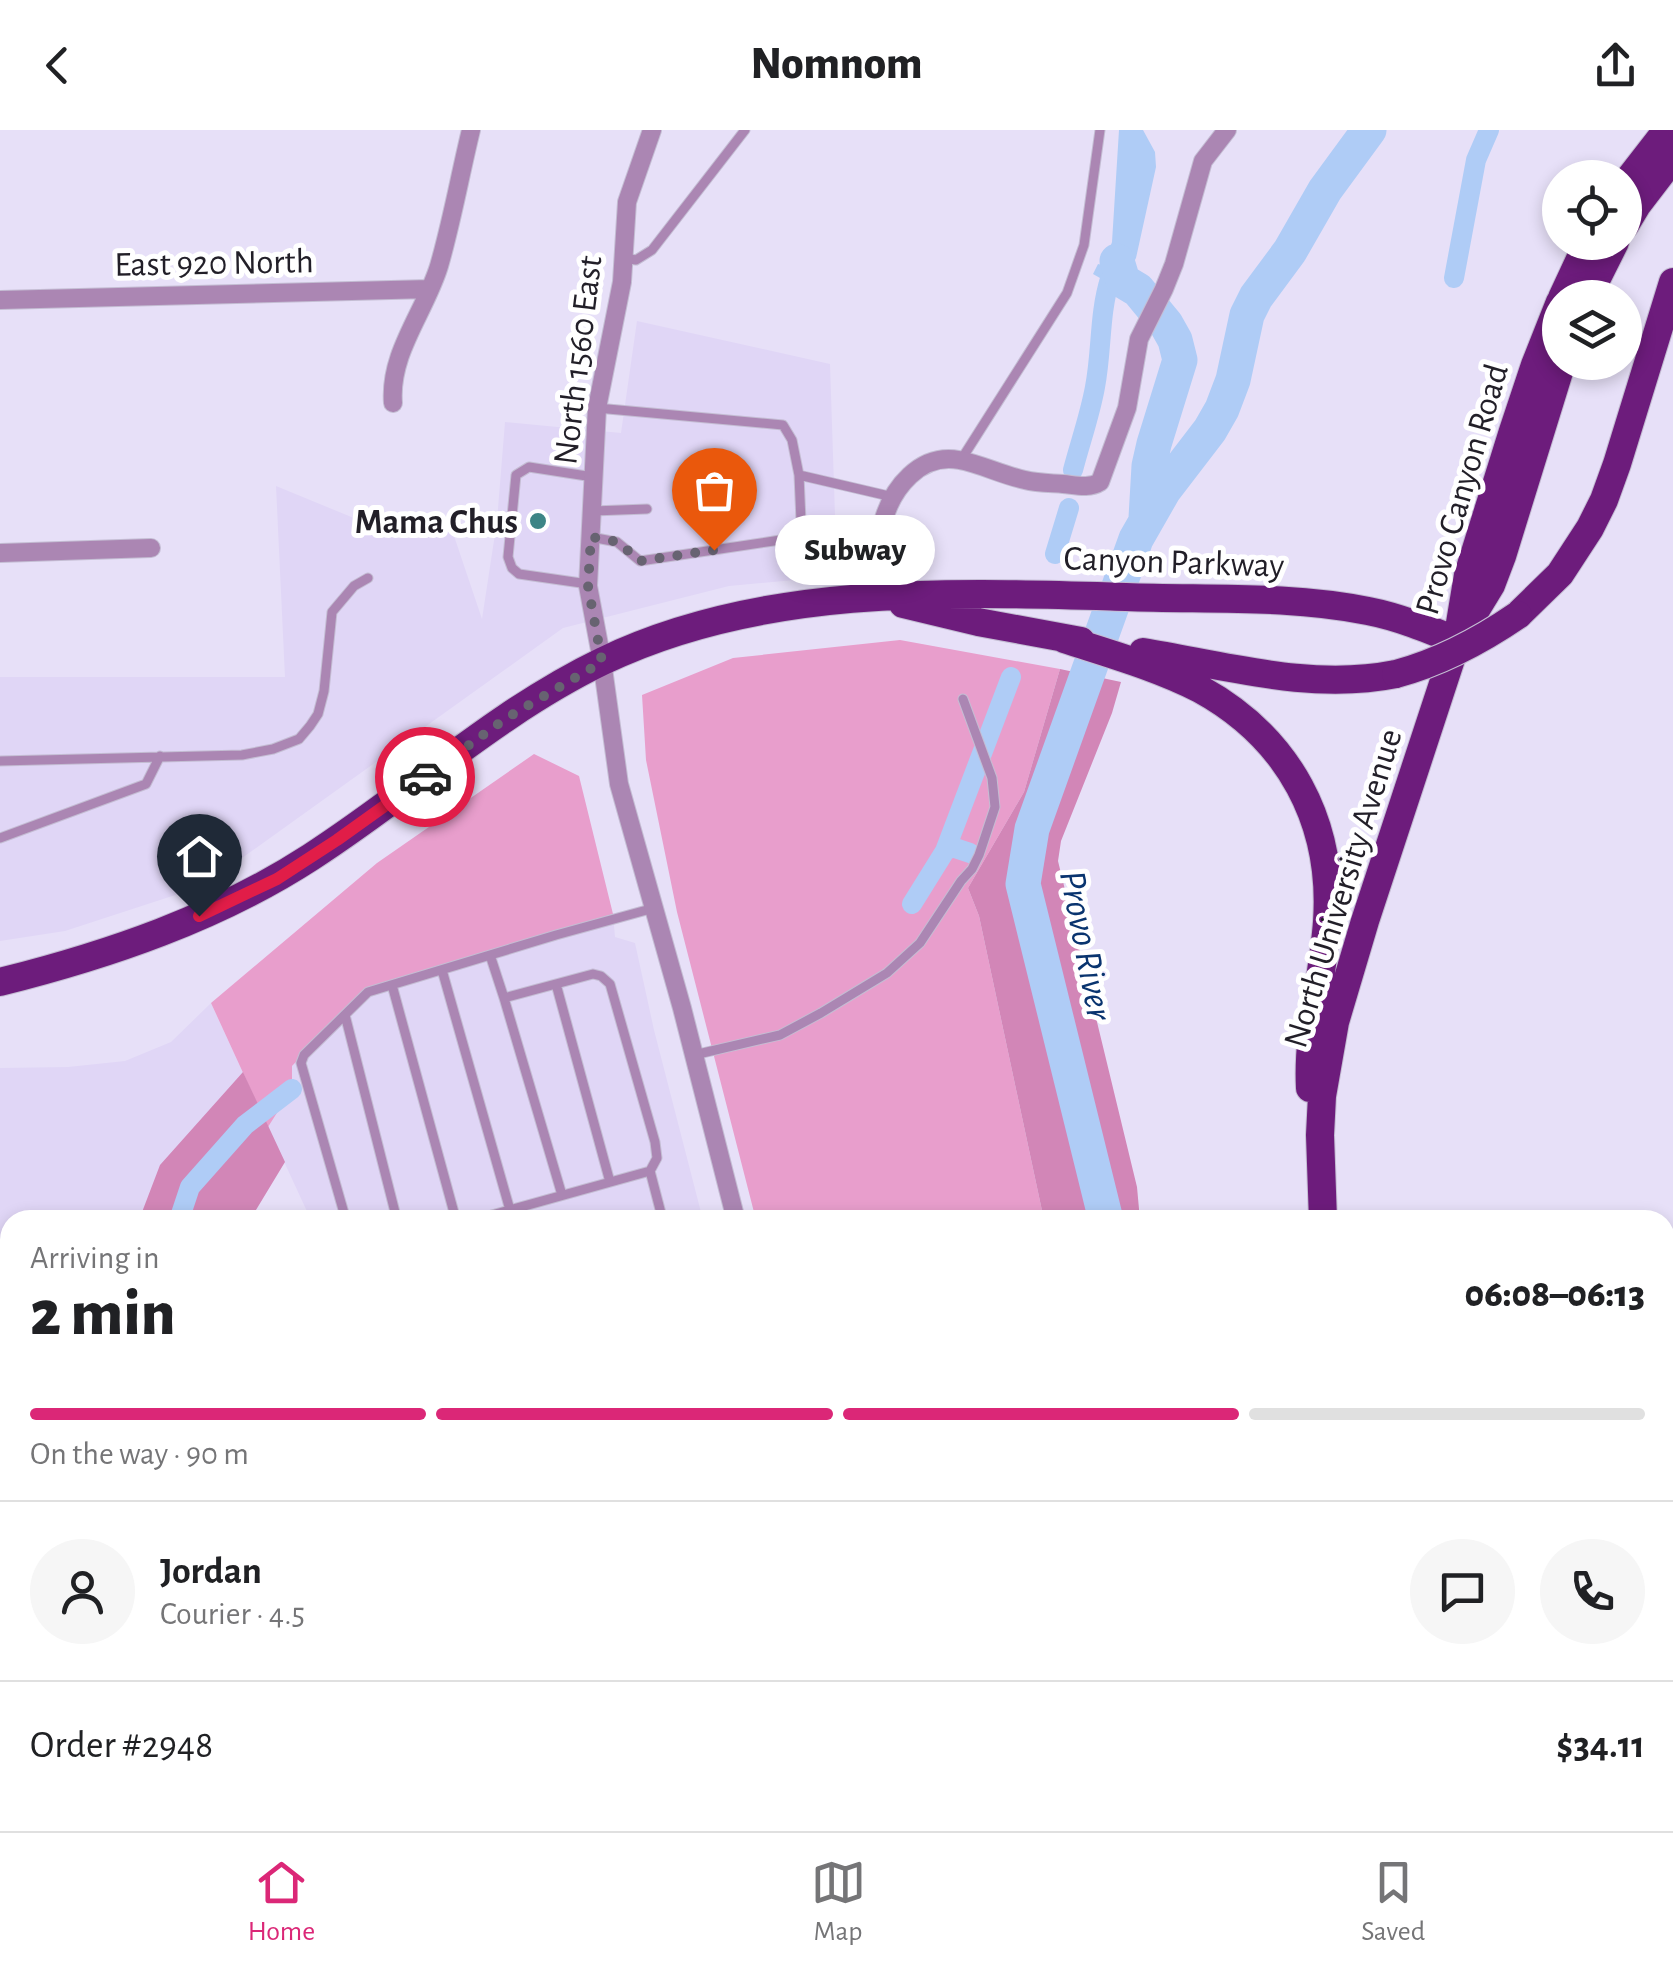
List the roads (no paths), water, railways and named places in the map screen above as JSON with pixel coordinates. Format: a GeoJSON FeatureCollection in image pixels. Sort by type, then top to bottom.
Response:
{"type":"FeatureCollection","features":[{"type":"Feature","properties":{"kind":"highway"},"geometry":{"type":"LineString","coordinates":[[1642,162],[1667,130]]}},
{"type":"Feature","properties":{"kind":"highway"},"geometry":{"type":"LineString","coordinates":[[1642,198],[1673,158]]}},
{"type":"Feature","properties":{"kind":"highway"},"geometry":{"type":"LineString","coordinates":[[1146,659],[1324,681],[1356,681],[1396,674],[1459,650],[1518,615],[1560,574],[1604,500],[1673,282]]}},
{"type":"Feature","properties":{"kind":"highway","name":"Provo Canyon Road"},"geometry":{"type":"LineString","coordinates":[[1457,641],[1468,575],[1542,349]]}},
{"type":"Feature","properties":{"kind":"highway","name":"Provo Canyon Road"},"geometry":{"type":"LineString","coordinates":[[1457,641],[1491,585],[1556,380]]}},
{"type":"Feature","properties":{"kind":"highway","name":"Canyon Parkway"},"geometry":{"type":"LineString","coordinates":[[0,982],[144,938],[277,879],[505,719],[602,662],[722,618],[780,608],[933,595],[1180,599],[1372,611],[1457,641]]}},
{"type":"Feature","properties":{"kind":"highway","name":"Canyon Parkway"},"geometry":{"type":"LineString","coordinates":[[882,598],[946,616],[1064,638],[1146,659]]}},
{"type":"Feature","properties":{"kind":"highway","name":"North University Avenue"},"geometry":{"type":"LineString","coordinates":[[1322,1210],[1322,1096],[1335,1022],[1457,641]]}},
{"type":"Feature","properties":{"kind":"highway"},"geometry":{"type":"LineString","coordinates":[[1146,659],[1202,690],[1248,723],[1289,769],[1312,810],[1322,844],[1328,894],[1310,1051],[1311,1095],[1320,1136]]}},
{"type":"Feature","properties":{"kind":"street"},"geometry":{"type":"LineString","coordinates":[[393,404],[391,384],[396,364],[438,267],[471,130]]}},
{"type":"Feature","properties":{"kind":"street","name":"North 1560 East"},"geometry":{"type":"LineString","coordinates":[[652,130],[627,202],[622,282],[597,408],[588,584],[619,784],[733,1210]]}},
{"type":"Feature","properties":{"kind":"street"},"geometry":{"type":"LineString","coordinates":[[882,598],[883,521],[909,474],[930,462],[961,460],[1036,482],[1098,485],[1126,408],[1137,348],[1174,264],[1203,161],[1226,130]]}},
{"type":"Feature","properties":{"kind":"street","name":"East 920 North"},"geometry":{"type":"LineString","coordinates":[[0,300],[430,289]]}},
{"type":"Feature","properties":{"kind":"street"},"geometry":{"type":"LineString","coordinates":[[0,553],[152,548]]}},
{"type":"Feature","properties":{"kind":"lane"},"geometry":{"type":"LineString","coordinates":[[623,258],[636,260],[652,250],[746,130]]}},
{"type":"Feature","properties":{"kind":"lane"},"geometry":{"type":"LineString","coordinates":[[961,460],[1067,293],[1084,245],[1100,130]]}},
{"type":"Feature","properties":{"kind":"lane"},"geometry":{"type":"LineString","coordinates":[[591,537],[618,542],[640,561],[787,539],[801,522],[799,474],[792,440],[784,425],[597,408]]}},
{"type":"Feature","properties":{"kind":"lane"},"geometry":{"type":"LineString","coordinates":[[588,584],[519,574],[508,557],[516,475],[528,467],[594,478]]}},
{"type":"Feature","properties":{"kind":"lane"},"geometry":{"type":"LineString","coordinates":[[799,474],[894,498]]}},
{"type":"Feature","properties":{"kind":"lane"},"geometry":{"type":"LineString","coordinates":[[593,511],[647,509]]}},
{"type":"Feature","properties":{"kind":"lane"},"geometry":{"type":"LineString","coordinates":[[0,761],[242,755],[273,749],[298,738],[318,714],[332,612],[354,586],[368,578]]}},
{"type":"Feature","properties":{"kind":"lane"},"geometry":{"type":"LineString","coordinates":[[694,1054],[780,1034],[887,973],[920,943],[980,855],[996,801],[992,778],[964,698]]}},
{"type":"Feature","properties":{"kind":"lane"},"geometry":{"type":"LineString","coordinates":[[0,838],[146,784],[160,756]]}},
{"type":"Feature","properties":{"kind":"lane"},"geometry":{"type":"LineString","coordinates":[[343,1210],[301,1063],[304,1055],[368,992],[654,908]]}},
{"type":"Feature","properties":{"kind":"lane"},"geometry":{"type":"LineString","coordinates":[[490,955],[562,1196]]}},
{"type":"Feature","properties":{"kind":"lane"},"geometry":{"type":"LineString","coordinates":[[442,970],[510,1210],[650,1171]]}},
{"type":"Feature","properties":{"kind":"lane"},"geometry":{"type":"LineString","coordinates":[[504,998],[593,974],[610,984],[655,1142],[656,1158],[650,1171],[660,1210]]}},
{"type":"Feature","properties":{"kind":"lane"},"geometry":{"type":"LineString","coordinates":[[556,984],[610,1182]]}},
{"type":"Feature","properties":{"kind":"lane"},"geometry":{"type":"LineString","coordinates":[[392,985],[453,1210]]}},
{"type":"Feature","properties":{"kind":"lane"},"geometry":{"type":"LineString","coordinates":[[345,1015],[394,1210]]}},
{"type":"Feature","properties":{"kind":"water"},"geometry":{"type":"Polygon","coordinates":[[[1119,130],[1143,130],[1155,152],[1156,167],[1136,258],[1109,303],[1099,302],[1100,278],[1093,274],[1107,257],[1112,242],[1119,130]]]}},
{"type":"Feature","properties":{"kind":"waterway","name":"Provo River"},"geometry":{"type":"LineString","coordinates":[[1104,1210],[1023,884],[1032,829],[1136,539],[1164,490],[1222,409],[1233,380],[1247,315],[1256,297],[1369,130]]}},
{"type":"Feature","properties":{"kind":"waterway"},"geometry":{"type":"LineString","coordinates":[[1454,278],[1476,160],[1489,130]]}},
{"type":"Feature","properties":{"kind":"waterway","name":"Provo River"},"geometry":{"type":"LineString","coordinates":[[1117,261],[1123,281],[1138,290],[1166,324],[1180,360],[1149,466],[1146,518]]}},
{"type":"Feature","properties":{"kind":"waterway"},"geometry":{"type":"LineString","coordinates":[[1073,470],[1095,387],[1110,279]]}},
{"type":"Feature","properties":{"kind":"waterway"},"geometry":{"type":"LineString","coordinates":[[1055,554],[1069,508]]}},
{"type":"Feature","properties":{"kind":"waterway"},"geometry":{"type":"LineString","coordinates":[[912,904],[945,851],[1011,677]]}},
{"type":"Feature","properties":{"kind":"waterway"},"geometry":{"type":"LineString","coordinates":[[945,851],[952,847],[970,853]]}},
{"type":"Feature","properties":{"kind":"waterway"},"geometry":{"type":"LineString","coordinates":[[182,1210],[190,1187],[245,1125],[292,1089]]}},
{"type":"Feature","properties":{"kind":"place","name":"Mama Chus"},"geometry":{"type":"Point","coordinates":[538,521]}},
{"type":"Feature","properties":{"kind":"place","name":"Subway"},"geometry":{"type":"Point","coordinates":[714,550]}}]}
